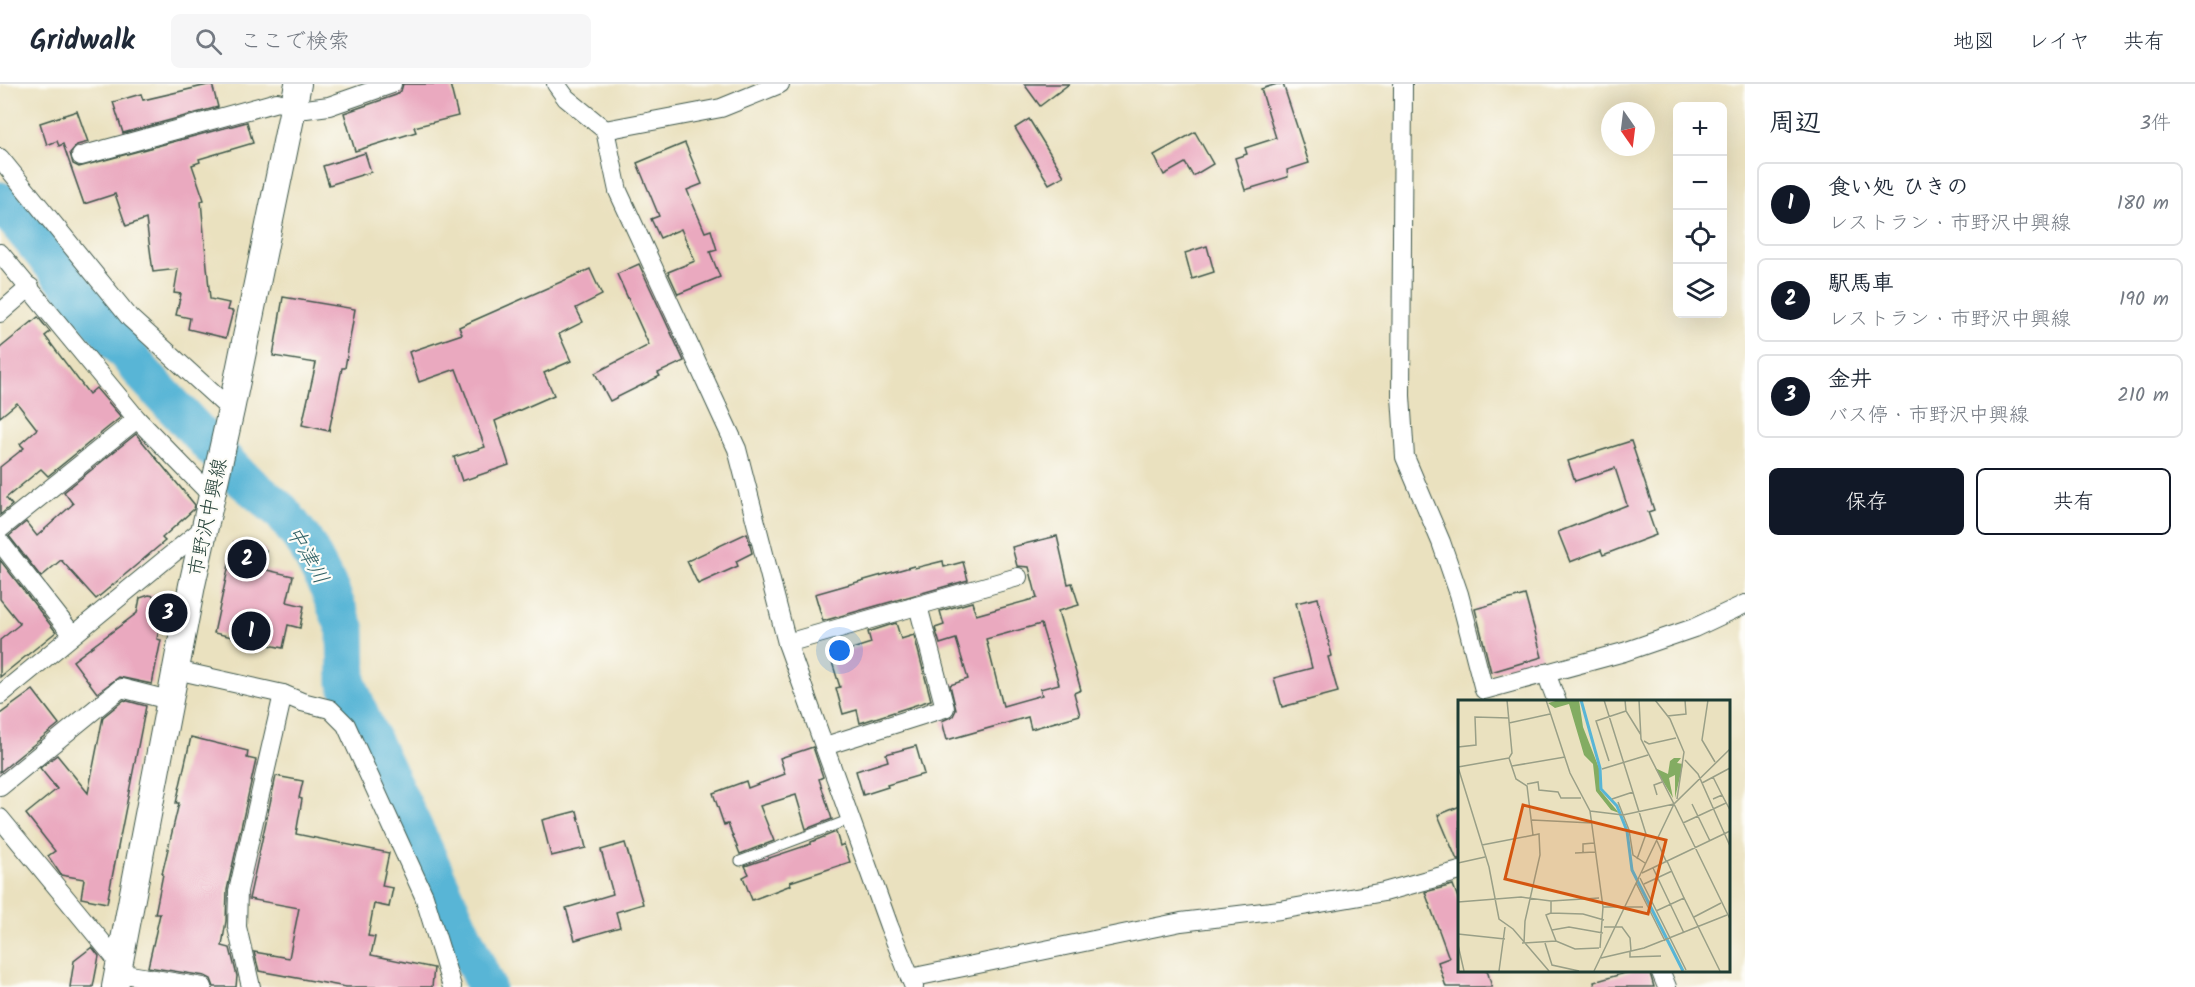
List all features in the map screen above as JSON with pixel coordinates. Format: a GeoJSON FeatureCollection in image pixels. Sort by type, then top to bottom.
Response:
{"type":"FeatureCollection","features":[{"type":"Feature","properties":{"kind":"main road","name":"市野沢中興線"},"geometry":{"type":"LineString","coordinates":[[118,975],[169,700],[296,96]]}},
{"type":"Feature","properties":{"kind":"street"},"geometry":{"type":"LineString","coordinates":[[81,156],[296,96],[306,109],[329,106],[392,84]]}},
{"type":"Feature","properties":{"kind":"street"},"geometry":{"type":"LineString","coordinates":[[556,84],[566,98],[605,130],[618,191],[737,449],[787,643],[912,982],[1181,922],[1384,892],[1458,872]]}},
{"type":"Feature","properties":{"kind":"street"},"geometry":{"type":"LineString","coordinates":[[605,130],[721,108],[780,84]]}},
{"type":"Feature","properties":{"kind":"street"},"geometry":{"type":"LineString","coordinates":[[1403,84],[1401,396],[1405,457],[1441,542],[1459,594],[1484,690],[1624,652],[1694,628],[1745,604]]}},
{"type":"Feature","properties":{"kind":"street"},"geometry":{"type":"LineString","coordinates":[[0,158],[130,318],[230,415]]}},
{"type":"Feature","properties":{"kind":"street"},"geometry":{"type":"LineString","coordinates":[[0,253],[137,419],[213,488]]}},
{"type":"Feature","properties":{"kind":"street"},"geometry":{"type":"LineString","coordinates":[[0,313],[30,287]]}},
{"type":"Feature","properties":{"kind":"street"},"geometry":{"type":"LineString","coordinates":[[0,529],[137,419]]}},
{"type":"Feature","properties":{"kind":"street"},"geometry":{"type":"LineString","coordinates":[[0,694],[205,527]]}},
{"type":"Feature","properties":{"kind":"street"},"geometry":{"type":"LineString","coordinates":[[0,542],[72,634]]}},
{"type":"Feature","properties":{"kind":"street"},"geometry":{"type":"LineString","coordinates":[[787,643],[1018,578]]}},
{"type":"Feature","properties":{"kind":"street"},"geometry":{"type":"LineString","coordinates":[[825,746],[945,708],[918,606]]}},
{"type":"Feature","properties":{"kind":"street"},"geometry":{"type":"LineString","coordinates":[[176,670],[283,694],[302,702],[330,709],[346,725],[424,896],[452,987]]}},
{"type":"Feature","properties":{"kind":"street"},"geometry":{"type":"LineString","coordinates":[[1546,673],[1556,700]]}},
{"type":"Feature","properties":{"kind":"street"},"geometry":{"type":"LineString","coordinates":[[0,787],[121,688],[169,700]]}},
{"type":"Feature","properties":{"kind":"street"},"geometry":{"type":"LineString","coordinates":[[251,987],[237,927],[238,891],[283,694]]}},
{"type":"Feature","properties":{"kind":"street"},"geometry":{"type":"LineString","coordinates":[[0,818],[118,975],[203,987]]}},
{"type":"Feature","properties":{"kind":"street"},"geometry":{"type":"LineString","coordinates":[[1661,972],[1667,987]]}},
{"type":"Feature","properties":{"kind":"lane"},"geometry":{"type":"LineString","coordinates":[[740,861],[851,819]]}},
{"type":"Feature","properties":{"kind":"building"},"geometry":{"type":"Polygon","coordinates":[[[212,84],[218,107],[123,133],[113,102],[141,94],[143,100],[212,84]]]}},
{"type":"Feature","properties":{"kind":"building"},"geometry":{"type":"Polygon","coordinates":[[[403,84],[450,84],[458,116],[414,127],[416,132],[355,151],[344,113],[396,95],[401,91],[403,84]]]}},
{"type":"Feature","properties":{"kind":"building"},"geometry":{"type":"Polygon","coordinates":[[[1024,84],[1069,84],[1040,106],[1024,84]]]}},
{"type":"Feature","properties":{"kind":"building"},"geometry":{"type":"Polygon","coordinates":[[[1283,84],[1309,163],[1287,170],[1288,177],[1245,190],[1235,158],[1247,154],[1245,148],[1276,138],[1261,89],[1283,84]]]}},
{"type":"Feature","properties":{"kind":"building"},"geometry":{"type":"Polygon","coordinates":[[[77,111],[88,142],[77,145],[70,153],[73,164],[79,167],[247,122],[253,143],[199,159],[200,162],[192,165],[204,200],[201,201],[210,299],[229,303],[227,310],[233,311],[226,338],[188,329],[190,318],[176,315],[181,294],[174,293],[178,269],[153,272],[146,219],[126,226],[115,194],[84,204],[63,144],[59,146],[57,141],[47,145],[40,123],[77,111]]]}},
{"type":"Feature","properties":{"kind":"building"},"geometry":{"type":"Polygon","coordinates":[[[1029,119],[1064,176],[1049,184],[1015,128],[1029,119]]]}},
{"type":"Feature","properties":{"kind":"building"},"geometry":{"type":"Polygon","coordinates":[[[1195,132],[1213,164],[1193,176],[1185,163],[1164,175],[1154,155],[1195,132]]]}},
{"type":"Feature","properties":{"kind":"building"},"geometry":{"type":"Polygon","coordinates":[[[685,143],[702,184],[687,190],[705,232],[711,230],[717,250],[710,252],[720,277],[678,294],[668,272],[695,261],[681,229],[660,238],[651,219],[659,216],[637,163],[685,143]]]}},
{"type":"Feature","properties":{"kind":"building"},"geometry":{"type":"Polygon","coordinates":[[[365,153],[371,172],[329,185],[323,166],[365,153]]]}},
{"type":"Feature","properties":{"kind":"building"},"geometry":{"type":"Polygon","coordinates":[[[1207,246],[1214,272],[1192,279],[1185,253],[1207,246]]]}},
{"type":"Feature","properties":{"kind":"building"},"geometry":{"type":"Polygon","coordinates":[[[639,264],[684,361],[658,373],[660,376],[610,401],[595,373],[649,345],[617,274],[639,264]]]}},
{"type":"Feature","properties":{"kind":"building"},"geometry":{"type":"Polygon","coordinates":[[[590,269],[602,295],[576,308],[583,322],[559,334],[571,361],[544,373],[554,395],[495,421],[509,465],[462,481],[454,457],[485,447],[456,369],[419,382],[409,352],[462,334],[459,327],[590,269]]]}},
{"type":"Feature","properties":{"kind":"building"},"geometry":{"type":"Polygon","coordinates":[[[283,297],[355,309],[345,368],[342,368],[329,431],[302,425],[316,363],[273,356],[283,297]]]}},
{"type":"Feature","properties":{"kind":"building"},"geometry":{"type":"Polygon","coordinates":[[[38,317],[50,332],[45,336],[89,394],[96,388],[121,417],[48,476],[41,469],[6,498],[12,505],[0,515],[0,467],[24,448],[20,444],[37,429],[17,403],[0,417],[0,348],[38,317]]]}},
{"type":"Feature","properties":{"kind":"building"},"geometry":{"type":"Polygon","coordinates":[[[136,434],[195,505],[194,509],[162,538],[165,541],[96,599],[61,560],[41,577],[9,536],[26,522],[37,536],[73,504],[64,492],[136,434]]]}},
{"type":"Feature","properties":{"kind":"building"},"geometry":{"type":"Polygon","coordinates":[[[1631,441],[1654,510],[1648,512],[1656,535],[1603,555],[1601,550],[1570,562],[1558,532],[1627,505],[1615,468],[1575,481],[1568,461],[1631,441]]]}},
{"type":"Feature","properties":{"kind":"building"},"geometry":{"type":"Polygon","coordinates":[[[747,533],[752,553],[736,561],[738,566],[698,584],[687,561],[747,533]]]}},
{"type":"Feature","properties":{"kind":"building"},"geometry":{"type":"Polygon","coordinates":[[[1057,536],[1068,584],[1072,583],[1079,605],[1058,611],[1081,690],[1074,693],[1080,715],[1031,729],[1028,717],[947,740],[942,721],[953,716],[956,710],[950,685],[968,679],[956,639],[940,644],[935,628],[944,625],[940,611],[972,602],[976,615],[1037,598],[1029,567],[1017,566],[1012,547],[1057,536]],[[1041,624],[986,639],[1003,706],[1042,695],[1040,689],[1059,684],[1041,624]]]}},
{"type":"Feature","properties":{"kind":"building"},"geometry":{"type":"Polygon","coordinates":[[[234,542],[266,550],[262,569],[293,576],[287,602],[304,606],[300,628],[288,625],[283,648],[214,633],[234,542]]]}},
{"type":"Feature","properties":{"kind":"building"},"geometry":{"type":"Polygon","coordinates":[[[0,560],[56,632],[0,677],[0,640],[20,624],[0,599],[0,560]]]}},
{"type":"Feature","properties":{"kind":"building"},"geometry":{"type":"Polygon","coordinates":[[[943,561],[944,567],[963,562],[968,580],[823,621],[815,594],[914,566],[915,568],[943,561]]]}},
{"type":"Feature","properties":{"kind":"building"},"geometry":{"type":"Polygon","coordinates":[[[149,595],[165,598],[157,639],[161,640],[152,684],[119,677],[97,693],[73,661],[137,613],[140,598],[149,595]]]}},
{"type":"Feature","properties":{"kind":"building"},"geometry":{"type":"Polygon","coordinates":[[[1525,595],[1542,657],[1491,672],[1475,609],[1525,595]]]}},
{"type":"Feature","properties":{"kind":"building"},"geometry":{"type":"Polygon","coordinates":[[[1318,598],[1332,656],[1328,657],[1338,692],[1282,707],[1274,678],[1312,668],[1296,603],[1318,598]]]}},
{"type":"Feature","properties":{"kind":"building"},"geometry":{"type":"Polygon","coordinates":[[[896,623],[901,639],[914,635],[931,700],[860,723],[857,710],[843,714],[836,688],[840,687],[830,656],[871,643],[868,632],[896,623]]]}},
{"type":"Feature","properties":{"kind":"building"},"geometry":{"type":"Polygon","coordinates":[[[33,690],[59,724],[0,772],[0,714],[33,690]]]}},
{"type":"Feature","properties":{"kind":"building"},"geometry":{"type":"Polygon","coordinates":[[[124,700],[146,706],[107,903],[81,898],[84,879],[61,875],[48,856],[55,851],[26,814],[57,789],[40,768],[57,755],[88,793],[103,717],[124,700]]]}},
{"type":"Feature","properties":{"kind":"building"},"geometry":{"type":"Polygon","coordinates":[[[191,737],[248,751],[247,758],[256,760],[227,890],[222,946],[230,948],[237,976],[236,987],[214,987],[211,979],[205,976],[148,967],[160,914],[155,914],[162,874],[179,803],[176,803],[191,737]]]}},
{"type":"Feature","properties":{"kind":"building"},"geometry":{"type":"Polygon","coordinates":[[[916,746],[924,774],[863,795],[856,771],[888,761],[886,754],[916,746]]]}},
{"type":"Feature","properties":{"kind":"building"},"geometry":{"type":"Polygon","coordinates":[[[813,747],[823,777],[819,779],[832,819],[806,829],[796,795],[760,806],[774,841],[740,854],[728,824],[724,825],[713,793],[746,781],[748,788],[785,774],[780,758],[813,747]]]}},
{"type":"Feature","properties":{"kind":"building"},"geometry":{"type":"Polygon","coordinates":[[[276,776],[303,781],[296,834],[389,853],[382,886],[393,888],[389,907],[374,904],[368,936],[375,937],[371,955],[434,968],[432,987],[346,987],[259,971],[254,952],[289,958],[299,908],[249,899],[276,776]]]}},
{"type":"Feature","properties":{"kind":"building"},"geometry":{"type":"Polygon","coordinates":[[[1458,807],[1458,860],[1457,860],[1438,815],[1458,807]]]}},
{"type":"Feature","properties":{"kind":"building"},"geometry":{"type":"Polygon","coordinates":[[[577,811],[586,848],[551,856],[542,820],[577,811]]]}},
{"type":"Feature","properties":{"kind":"building"},"geometry":{"type":"Polygon","coordinates":[[[836,832],[840,846],[844,844],[850,862],[790,882],[791,885],[752,900],[743,877],[749,874],[745,866],[811,844],[811,842],[836,832]]]}},
{"type":"Feature","properties":{"kind":"building"},"geometry":{"type":"Polygon","coordinates":[[[625,843],[643,904],[616,912],[620,927],[575,940],[566,908],[613,894],[601,850],[625,843]]]}},
{"type":"Feature","properties":{"kind":"building"},"geometry":{"type":"Polygon","coordinates":[[[1453,885],[1458,898],[1458,972],[1488,972],[1492,987],[1446,987],[1438,962],[1449,958],[1425,892],[1453,885]]]}},
{"type":"Feature","properties":{"kind":"building"},"geometry":{"type":"Polygon","coordinates":[[[92,947],[99,956],[93,987],[70,987],[74,961],[92,947]]]}},
{"type":"Feature","properties":{"kind":"building"},"geometry":{"type":"Polygon","coordinates":[[[1628,972],[1650,972],[1654,987],[1595,987],[1594,982],[1628,972]]]}},
{"type":"Feature","properties":{"kind":"waterway","name":"中津川"},"geometry":{"type":"LineString","coordinates":[[0,201],[147,378],[240,477],[281,511],[306,544],[329,589],[346,630],[347,683],[364,725],[486,987]]}},
{"type":"Feature","properties":{"kind":"place","name":"駅馬車"},"geometry":{"type":"Point","coordinates":[247,559]}},
{"type":"Feature","properties":{"kind":"place","name":"金井"},"geometry":{"type":"Point","coordinates":[168,613]}},
{"type":"Feature","properties":{"kind":"place","name":"食い処 ひきの"},"geometry":{"type":"Point","coordinates":[251,631]}}]}
